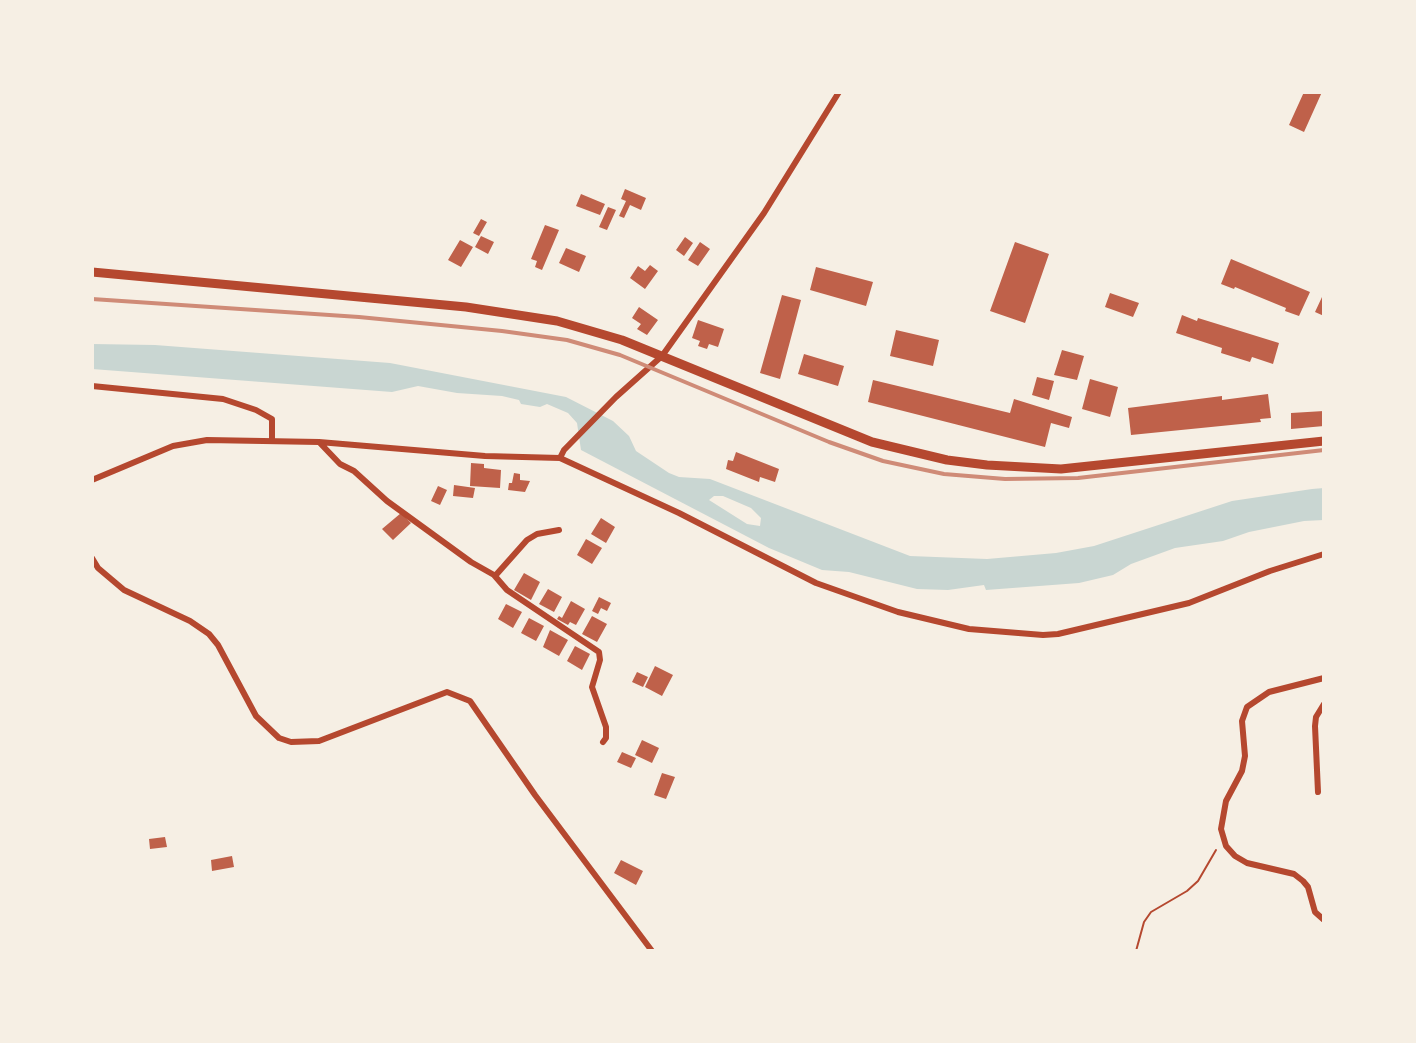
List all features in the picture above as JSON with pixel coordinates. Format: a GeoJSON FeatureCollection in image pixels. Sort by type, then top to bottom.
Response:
{"type":"FeatureCollection","features":[{"type":"Feature","properties":{"kind":"main road"},"geometry":{"type":"LineString","coordinates":[[92,272],[506,312],[589,330],[662,356],[872,442],[947,460],[1061,469],[1324,441]]}},
{"type":"Feature","properties":{"kind":"street"},"geometry":{"type":"LineString","coordinates":[[560,458],[564,450],[616,397],[662,356],[764,213],[839,92]]}},
{"type":"Feature","properties":{"kind":"street"},"geometry":{"type":"LineString","coordinates":[[92,386],[223,399],[272,419],[272,441]]}},
{"type":"Feature","properties":{"kind":"street"},"geometry":{"type":"LineString","coordinates":[[92,480],[173,446],[207,440],[319,442],[485,456],[560,458],[679,513],[816,583],[898,612],[969,629],[1043,635],[1189,603],[1270,571],[1324,554]]}},
{"type":"Feature","properties":{"kind":"street"},"geometry":{"type":"LineString","coordinates":[[319,442],[340,464],[354,471],[387,501],[495,576],[507,590],[599,652],[600,660],[592,687],[606,727],[603,742]]}},
{"type":"Feature","properties":{"kind":"street"},"geometry":{"type":"LineString","coordinates":[[495,576],[527,540],[537,534],[559,530]]}},
{"type":"Feature","properties":{"kind":"street"},"geometry":{"type":"LineString","coordinates":[[92,558],[105,575],[124,590],[190,621],[209,634],[256,716],[279,738],[291,742],[319,741],[447,692],[470,701],[535,795],[652,951]]}},
{"type":"Feature","properties":{"kind":"street"},"geometry":{"type":"LineString","coordinates":[[1324,678],[1269,692],[1247,707],[1242,721],[1245,756],[1242,771],[1226,801],[1221,819],[1222,837],[1235,856],[1247,863],[1294,874],[1308,887],[1315,912],[1324,920]]}},
{"type":"Feature","properties":{"kind":"street"},"geometry":{"type":"LineString","coordinates":[[1318,792],[1315,726],[1316,717],[1324,704]]}},
{"type":"Feature","properties":{"kind":"path"},"geometry":{"type":"LineString","coordinates":[[1136,951],[1144,922],[1151,912],[1198,881],[1222,837]]}},
{"type":"Feature","properties":{"kind":"shaded area"},"geometry":{"type":"Polygon","coordinates":[[[92,344],[155,345],[390,363],[566,397],[613,421],[629,436],[636,451],[669,473],[679,477],[710,479],[910,556],[987,559],[1056,553],[1094,546],[1232,501],[1324,488],[1324,520],[1304,521],[1249,532],[1223,541],[1175,548],[1131,564],[1113,575],[1079,583],[986,590],[984,585],[948,590],[917,589],[849,572],[822,570],[769,548],[581,450],[577,423],[568,413],[547,404],[540,407],[521,404],[519,400],[502,396],[418,386],[392,392],[92,369],[92,344]],[[714,496],[709,500],[747,524],[760,526],[761,518],[751,508],[723,496],[714,496]]]}},
{"type":"Feature","properties":{"kind":"building"},"geometry":{"type":"Polygon","coordinates":[[[1304,92],[1322,92],[1304,132],[1289,125],[1304,92]]]}},
{"type":"Feature","properties":{"kind":"building"},"geometry":{"type":"Polygon","coordinates":[[[625,189],[646,198],[641,210],[630,205],[624,218],[619,216],[626,201],[621,199],[625,189]]]}},
{"type":"Feature","properties":{"kind":"building"},"geometry":{"type":"Polygon","coordinates":[[[581,194],[605,204],[600,215],[576,206],[581,194]]]}},
{"type":"Feature","properties":{"kind":"building"},"geometry":{"type":"Polygon","coordinates":[[[608,207],[616,210],[607,230],[599,227],[608,207]]]}},
{"type":"Feature","properties":{"kind":"building"},"geometry":{"type":"Polygon","coordinates":[[[481,219],[487,222],[479,236],[473,233],[481,219]]]}},
{"type":"Feature","properties":{"kind":"building"},"geometry":{"type":"Polygon","coordinates":[[[545,225],[559,230],[542,270],[535,267],[537,261],[531,259],[545,225]]]}},
{"type":"Feature","properties":{"kind":"building"},"geometry":{"type":"Polygon","coordinates":[[[481,236],[494,242],[488,254],[475,247],[481,236]]]}},
{"type":"Feature","properties":{"kind":"building"},"geometry":{"type":"Polygon","coordinates":[[[685,237],[693,243],[684,256],[676,250],[685,237]]]}},
{"type":"Feature","properties":{"kind":"building"},"geometry":{"type":"Polygon","coordinates":[[[460,240],[473,247],[461,267],[448,260],[460,240]]]}},
{"type":"Feature","properties":{"kind":"building"},"geometry":{"type":"Polygon","coordinates":[[[700,242],[710,249],[698,266],[688,260],[700,242]]]}},
{"type":"Feature","properties":{"kind":"building"},"geometry":{"type":"Polygon","coordinates":[[[1015,242],[1049,254],[1025,323],[990,311],[1015,242]]]}},
{"type":"Feature","properties":{"kind":"building"},"geometry":{"type":"Polygon","coordinates":[[[566,248],[586,256],[579,272],[559,263],[566,248]]]}},
{"type":"Feature","properties":{"kind":"building"},"geometry":{"type":"Polygon","coordinates":[[[1231,259],[1310,292],[1299,316],[1235,287],[1221,284],[1231,259]]]}},
{"type":"Feature","properties":{"kind":"building"},"geometry":{"type":"Polygon","coordinates":[[[650,265],[658,271],[645,289],[630,278],[638,266],[645,271],[650,265]]]}},
{"type":"Feature","properties":{"kind":"building"},"geometry":{"type":"Polygon","coordinates":[[[816,267],[873,282],[866,306],[810,290],[816,267]]]}},
{"type":"Feature","properties":{"kind":"building"},"geometry":{"type":"Polygon","coordinates":[[[1110,293],[1139,303],[1133,317],[1105,307],[1110,293]]]}},
{"type":"Feature","properties":{"kind":"building"},"geometry":{"type":"Polygon","coordinates":[[[782,295],[801,300],[780,379],[760,373],[782,295]]]}},
{"type":"Feature","properties":{"kind":"building"},"geometry":{"type":"Polygon","coordinates":[[[1324,298],[1324,316],[1315,312],[1324,298]]]}},
{"type":"Feature","properties":{"kind":"building"},"geometry":{"type":"Polygon","coordinates":[[[639,307],[658,320],[647,335],[637,329],[641,324],[632,318],[639,307]]]}},
{"type":"Feature","properties":{"kind":"building"},"geometry":{"type":"Polygon","coordinates":[[[1182,315],[1279,343],[1273,364],[1252,357],[1250,362],[1221,353],[1222,348],[1176,333],[1182,315]]]}},
{"type":"Feature","properties":{"kind":"building"},"geometry":{"type":"Polygon","coordinates":[[[698,320],[724,329],[718,347],[709,344],[707,349],[698,346],[700,341],[692,338],[698,320]]]}},
{"type":"Feature","properties":{"kind":"building"},"geometry":{"type":"Polygon","coordinates":[[[896,330],[939,340],[933,366],[890,356],[896,330]]]}},
{"type":"Feature","properties":{"kind":"building"},"geometry":{"type":"Polygon","coordinates":[[[1062,350],[1084,356],[1077,380],[1054,375],[1062,350]]]}},
{"type":"Feature","properties":{"kind":"building"},"geometry":{"type":"Polygon","coordinates":[[[804,354],[844,366],[838,386],[798,374],[804,354]]]}},
{"type":"Feature","properties":{"kind":"building"},"geometry":{"type":"Polygon","coordinates":[[[1037,377],[1054,381],[1049,400],[1032,395],[1037,377]]]}},
{"type":"Feature","properties":{"kind":"building"},"geometry":{"type":"Polygon","coordinates":[[[1090,379],[1118,387],[1110,417],[1082,409],[1090,379]]]}},
{"type":"Feature","properties":{"kind":"building"},"geometry":{"type":"Polygon","coordinates":[[[873,380],[1010,413],[1014,399],[1072,417],[1069,428],[1051,423],[1045,447],[868,402],[873,380]]]}},
{"type":"Feature","properties":{"kind":"building"},"geometry":{"type":"Polygon","coordinates":[[[1268,394],[1271,418],[1260,419],[1261,422],[1131,435],[1128,408],[1222,396],[1222,400],[1268,394]]]}},
{"type":"Feature","properties":{"kind":"building"},"geometry":{"type":"Polygon","coordinates":[[[1324,411],[1324,426],[1291,429],[1291,413],[1324,411]]]}},
{"type":"Feature","properties":{"kind":"building"},"geometry":{"type":"Polygon","coordinates":[[[736,452],[779,469],[775,482],[760,477],[759,482],[726,469],[728,460],[733,461],[736,452]]]}},
{"type":"Feature","properties":{"kind":"building"},"geometry":{"type":"Polygon","coordinates":[[[471,463],[501,470],[500,488],[470,486],[471,463]]]}},
{"type":"Feature","properties":{"kind":"building"},"geometry":{"type":"Polygon","coordinates":[[[514,473],[520,474],[520,480],[530,481],[525,492],[508,490],[514,473]]]}},
{"type":"Feature","properties":{"kind":"building"},"geometry":{"type":"Polygon","coordinates":[[[454,485],[475,488],[473,498],[453,496],[454,485]]]}},
{"type":"Feature","properties":{"kind":"building"},"geometry":{"type":"Polygon","coordinates":[[[438,486],[447,490],[440,505],[431,501],[438,486]]]}},
{"type":"Feature","properties":{"kind":"building"},"geometry":{"type":"Polygon","coordinates":[[[401,513],[411,523],[393,540],[382,529],[401,513]]]}},
{"type":"Feature","properties":{"kind":"building"},"geometry":{"type":"Polygon","coordinates":[[[601,518],[615,527],[606,543],[591,534],[601,518]]]}},
{"type":"Feature","properties":{"kind":"building"},"geometry":{"type":"Polygon","coordinates":[[[586,539],[602,548],[592,564],[577,555],[586,539]]]}},
{"type":"Feature","properties":{"kind":"building"},"geometry":{"type":"Polygon","coordinates":[[[524,573],[540,582],[531,600],[514,590],[524,573]]]}},
{"type":"Feature","properties":{"kind":"building"},"geometry":{"type":"Polygon","coordinates":[[[548,589],[562,597],[554,612],[539,604],[548,589]]]}},
{"type":"Feature","properties":{"kind":"building"},"geometry":{"type":"Polygon","coordinates":[[[599,597],[611,603],[607,611],[601,608],[598,614],[592,611],[599,597]]]}},
{"type":"Feature","properties":{"kind":"building"},"geometry":{"type":"Polygon","coordinates":[[[571,601],[585,609],[576,625],[570,622],[568,625],[557,619],[559,616],[562,618],[571,601]]]}},
{"type":"Feature","properties":{"kind":"building"},"geometry":{"type":"Polygon","coordinates":[[[506,604],[522,612],[513,628],[498,619],[506,604]]]}},
{"type":"Feature","properties":{"kind":"building"},"geometry":{"type":"Polygon","coordinates":[[[592,616],[607,624],[597,642],[582,634],[592,616]]]}},
{"type":"Feature","properties":{"kind":"building"},"geometry":{"type":"Polygon","coordinates":[[[529,618],[544,626],[536,641],[521,633],[529,618]]]}},
{"type":"Feature","properties":{"kind":"building"},"geometry":{"type":"Polygon","coordinates":[[[550,630],[568,640],[559,656],[543,647],[550,630]]]}},
{"type":"Feature","properties":{"kind":"building"},"geometry":{"type":"Polygon","coordinates":[[[575,646],[590,654],[582,670],[567,661],[575,646]]]}},
{"type":"Feature","properties":{"kind":"building"},"geometry":{"type":"Polygon","coordinates":[[[655,666],[673,675],[662,696],[645,687],[655,666]]]}},
{"type":"Feature","properties":{"kind":"building"},"geometry":{"type":"Polygon","coordinates":[[[637,672],[648,677],[643,687],[632,682],[637,672]]]}},
{"type":"Feature","properties":{"kind":"building"},"geometry":{"type":"Polygon","coordinates":[[[642,740],[659,748],[652,763],[635,755],[642,740]]]}},
{"type":"Feature","properties":{"kind":"building"},"geometry":{"type":"Polygon","coordinates":[[[622,752],[636,758],[631,768],[617,762],[622,752]]]}},
{"type":"Feature","properties":{"kind":"building"},"geometry":{"type":"Polygon","coordinates":[[[662,773],[675,777],[666,799],[654,795],[662,773]]]}},
{"type":"Feature","properties":{"kind":"building"},"geometry":{"type":"Polygon","coordinates":[[[165,837],[167,847],[150,849],[149,839],[165,837]]]}},
{"type":"Feature","properties":{"kind":"building"},"geometry":{"type":"Polygon","coordinates":[[[232,856],[234,867],[212,871],[211,860],[232,856]]]}},
{"type":"Feature","properties":{"kind":"building"},"geometry":{"type":"Polygon","coordinates":[[[621,860],[643,871],[636,885],[614,873],[621,860]]]}},
{"type":"Feature","properties":{"kind":"railway"},"geometry":{"type":"LineString","coordinates":[[92,299],[359,317],[567,340],[620,355],[829,442],[883,461],[944,474],[1005,479],[1078,478],[1324,450]]}}]}
